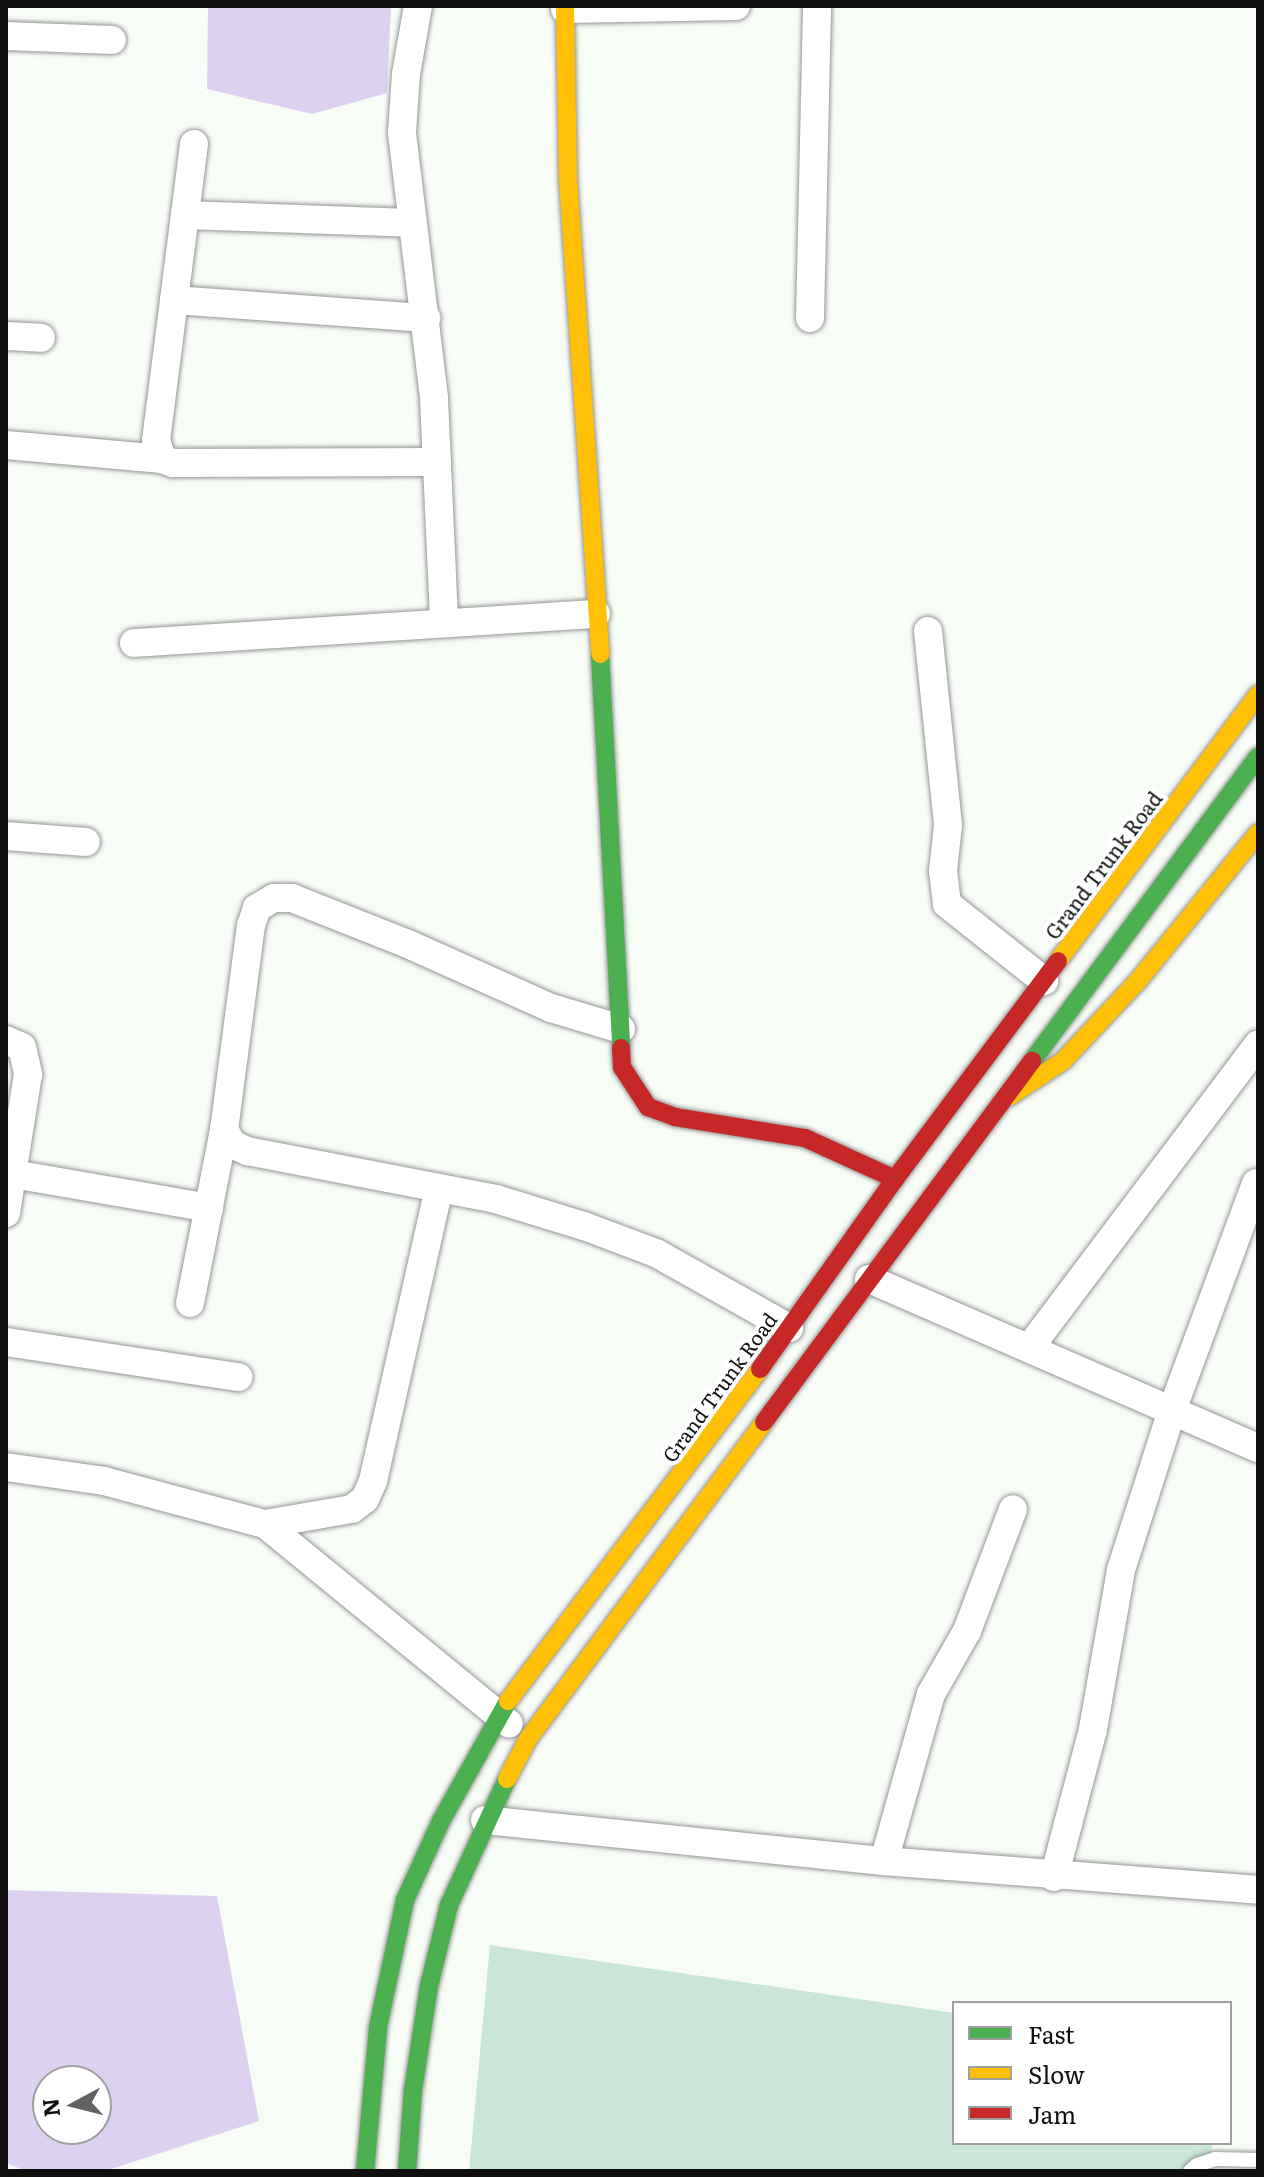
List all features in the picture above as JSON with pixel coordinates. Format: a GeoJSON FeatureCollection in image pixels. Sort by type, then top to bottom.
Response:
{"type":"FeatureCollection","features":[{"type":"Feature","properties":{"kind":"main road"},"geometry":{"type":"LineString","coordinates":[[565,7],[568,179],[612,840],[622,1067],[648,1107],[675,1117],[805,1138],[895,1179]]}},
{"type":"Feature","properties":{"kind":"main road","name":"Grand Trunk Road"},"geometry":{"type":"LineString","coordinates":[[365,2171],[378,2027],[405,1900],[441,1821],[498,1714],[719,1426],[895,1179],[1258,695]]}},
{"type":"Feature","properties":{"kind":"main road"},"geometry":{"type":"LineString","coordinates":[[407,2171],[413,2090],[429,1986],[449,1905],[485,1820],[528,1739],[1258,757]]}},
{"type":"Feature","properties":{"kind":"main road"},"geometry":{"type":"LineString","coordinates":[[1000,1103],[1063,1061],[1137,982],[1258,833]]}},
{"type":"Feature","properties":{"kind":"street"},"geometry":{"type":"LineString","coordinates":[[418,6],[406,74],[402,133],[411,223],[426,318],[437,462],[444,623]]}},
{"type":"Feature","properties":{"kind":"street"},"geometry":{"type":"LineString","coordinates":[[810,318],[817,6]]}},
{"type":"Feature","properties":{"kind":"street"},"geometry":{"type":"LineString","coordinates":[[565,7],[722,7]]}},
{"type":"Feature","properties":{"kind":"street"},"geometry":{"type":"LineString","coordinates":[[6,36],[112,40]]}},
{"type":"Feature","properties":{"kind":"street"},"geometry":{"type":"LineString","coordinates":[[162,459],[156,440],[194,144]]}},
{"type":"Feature","properties":{"kind":"street"},"geometry":{"type":"LineString","coordinates":[[185,215],[411,223]]}},
{"type":"Feature","properties":{"kind":"street"},"geometry":{"type":"LineString","coordinates":[[174,300],[426,318]]}},
{"type":"Feature","properties":{"kind":"street"},"geometry":{"type":"LineString","coordinates":[[6,336],[41,338]]}},
{"type":"Feature","properties":{"kind":"street"},"geometry":{"type":"LineString","coordinates":[[6,445],[162,459],[173,463],[437,462]]}},
{"type":"Feature","properties":{"kind":"street"},"geometry":{"type":"LineString","coordinates":[[134,643],[596,614]]}},
{"type":"Feature","properties":{"kind":"street"},"geometry":{"type":"LineString","coordinates":[[928,631],[948,825],[943,871],[947,904],[1044,981]]}},
{"type":"Feature","properties":{"kind":"street"},"geometry":{"type":"LineString","coordinates":[[6,836],[86,842]]}},
{"type":"Feature","properties":{"kind":"street"},"geometry":{"type":"LineString","coordinates":[[190,1303],[224,1129],[251,925],[257,908],[274,898],[292,898],[408,944],[551,1008],[621,1029]]}},
{"type":"Feature","properties":{"kind":"street"},"geometry":{"type":"LineString","coordinates":[[6,1040],[22,1047],[28,1074],[6,1213]]}},
{"type":"Feature","properties":{"kind":"street"},"geometry":{"type":"LineString","coordinates":[[1030,1347],[1258,1044]]}},
{"type":"Feature","properties":{"kind":"street"},"geometry":{"type":"LineString","coordinates":[[224,1129],[232,1144],[247,1151],[496,1199],[656,1253],[789,1328]]}},
{"type":"Feature","properties":{"kind":"street"},"geometry":{"type":"LineString","coordinates":[[13,1174],[209,1208]]}},
{"type":"Feature","properties":{"kind":"street"},"geometry":{"type":"LineString","coordinates":[[1054,1877],[1093,1729],[1121,1570],[1171,1413],[1256,1183]]}},
{"type":"Feature","properties":{"kind":"street"},"geometry":{"type":"LineString","coordinates":[[265,1524],[352,1509],[365,1499],[373,1481],[439,1188]]}},
{"type":"Feature","properties":{"kind":"street"},"geometry":{"type":"LineString","coordinates":[[869,1279],[1030,1347],[1171,1413],[1258,1448]]}},
{"type":"Feature","properties":{"kind":"street"},"geometry":{"type":"LineString","coordinates":[[6,1342],[238,1377]]}},
{"type":"Feature","properties":{"kind":"street"},"geometry":{"type":"LineString","coordinates":[[6,1467],[104,1481],[265,1524],[528,1739]]}},
{"type":"Feature","properties":{"kind":"street"},"geometry":{"type":"LineString","coordinates":[[884,1861],[931,1694],[967,1631],[1013,1509]]}},
{"type":"Feature","properties":{"kind":"street"},"geometry":{"type":"LineString","coordinates":[[485,1820],[1054,1877],[1258,1890]]}},
{"type":"Feature","properties":{"kind":"lane"},"geometry":{"type":"LineString","coordinates":[[1190,2171],[1215,2159],[1258,2160]]}},
{"type":"Feature","properties":{"kind":"green space"},"geometry":{"type":"Polygon","coordinates":[[[490,1945],[952,2013],[952,2145],[1212,2145],[1211,2171],[469,2171],[490,1945]]]}},
{"type":"Feature","properties":{"kind":"shaded area"},"geometry":{"type":"Polygon","coordinates":[[[208,6],[391,6],[387,93],[312,114],[207,89],[208,6]]]}},
{"type":"Feature","properties":{"kind":"shaded area"},"geometry":{"type":"Polygon","coordinates":[[[6,1890],[217,1896],[259,2121],[105,2171],[26,2171],[6,2163],[6,1890]]]}},
{"type":"Feature","properties":{"kind":"traffic: fast"},"geometry":{"type":"LineString","coordinates":[[600,654],[621,1048]]}},
{"type":"Feature","properties":{"kind":"traffic: fast"},"geometry":{"type":"LineString","coordinates":[[1032,1061],[1258,757]]}},
{"type":"Feature","properties":{"kind":"traffic: fast"},"geometry":{"type":"LineString","coordinates":[[365,2171],[378,2027],[405,1900],[441,1821],[508,1701]]}},
{"type":"Feature","properties":{"kind":"traffic: fast"},"geometry":{"type":"LineString","coordinates":[[407,2171],[413,2090],[429,1986],[449,1905],[507,1779]]}},
{"type":"Feature","properties":{"kind":"traffic: slow"},"geometry":{"type":"LineString","coordinates":[[565,6],[568,179],[600,654]]}},
{"type":"Feature","properties":{"kind":"traffic: slow"},"geometry":{"type":"LineString","coordinates":[[1058,961],[1258,695]]}},
{"type":"Feature","properties":{"kind":"traffic: slow"},"geometry":{"type":"LineString","coordinates":[[1010,1096],[1063,1061],[1137,982],[1258,833]]}},
{"type":"Feature","properties":{"kind":"traffic: slow"},"geometry":{"type":"LineString","coordinates":[[508,1701],[760,1369]]}},
{"type":"Feature","properties":{"kind":"traffic: slow"},"geometry":{"type":"LineString","coordinates":[[507,1779],[528,1739],[764,1422]]}},
{"type":"Feature","properties":{"kind":"traffic: jam"},"geometry":{"type":"LineString","coordinates":[[760,1369],[895,1179],[1058,961]]}},
{"type":"Feature","properties":{"kind":"traffic: jam"},"geometry":{"type":"LineString","coordinates":[[621,1048],[622,1067],[648,1107],[675,1117],[805,1138],[895,1179]]}},
{"type":"Feature","properties":{"kind":"traffic: jam"},"geometry":{"type":"LineString","coordinates":[[764,1422],[1032,1061]]}}]}
